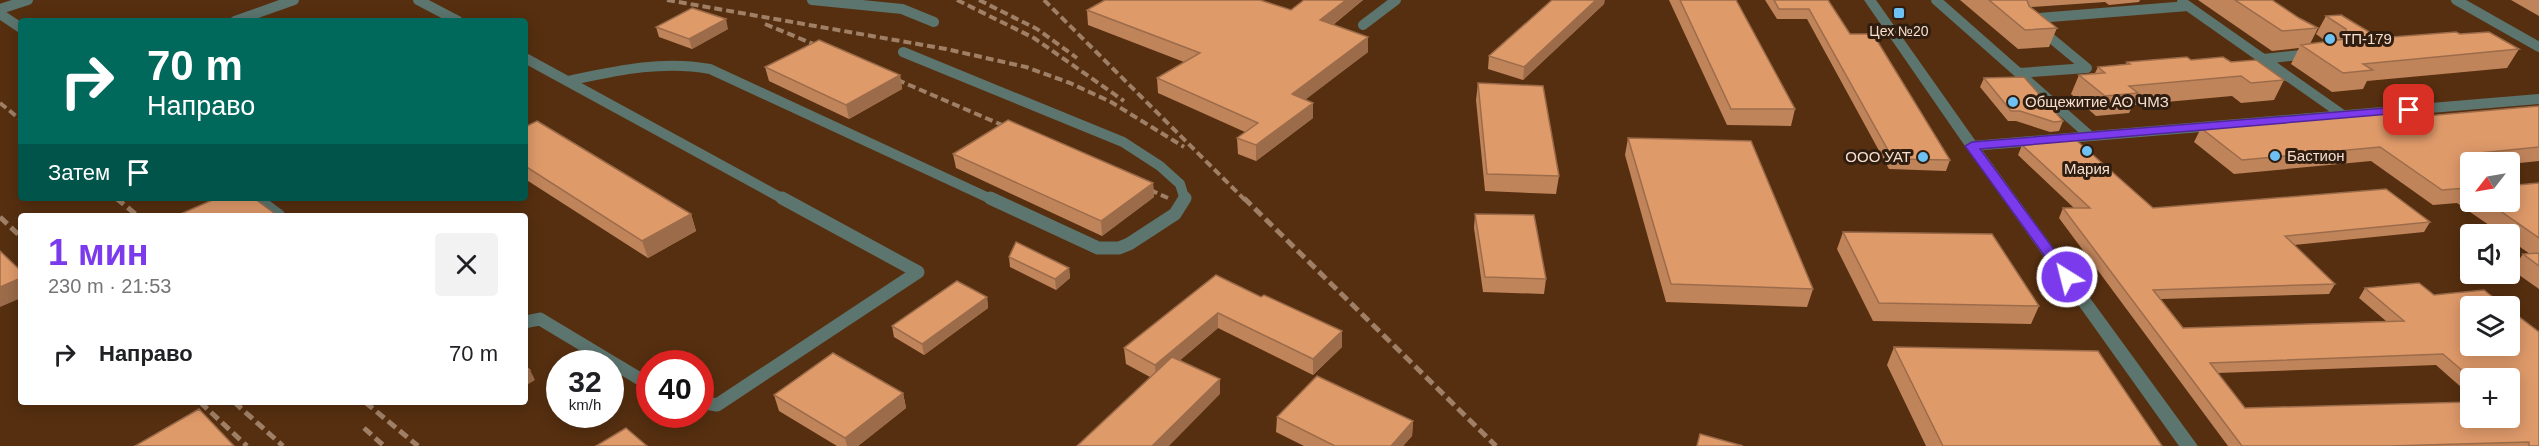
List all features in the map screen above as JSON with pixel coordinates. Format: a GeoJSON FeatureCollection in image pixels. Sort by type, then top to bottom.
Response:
{"type":"FeatureCollection","features":[{"type":"Feature","properties":{"kind":"street"},"geometry":{"type":"LineString","coordinates":[[1870,0],[1972,146],[2189,446]]}},
{"type":"Feature","properties":{"kind":"lane"},"geometry":{"type":"LineString","coordinates":[[0,9],[28,0]]}},
{"type":"Feature","properties":{"kind":"lane"},"geometry":{"type":"LineString","coordinates":[[243,18],[294,0]]}},
{"type":"Feature","properties":{"kind":"lane"},"geometry":{"type":"LineString","coordinates":[[418,0],[451,18]]}},
{"type":"Feature","properties":{"kind":"lane"},"geometry":{"type":"LineString","coordinates":[[812,0],[902,9],[934,22]]}},
{"type":"Feature","properties":{"kind":"lane"},"geometry":{"type":"LineString","coordinates":[[1363,25],[1396,0]]}},
{"type":"Feature","properties":{"kind":"lane"},"geometry":{"type":"LineString","coordinates":[[1936,0],[2089,135]]}},
{"type":"Feature","properties":{"kind":"lane"},"geometry":{"type":"LineString","coordinates":[[2456,0],[2539,47]]}},
{"type":"Feature","properties":{"kind":"lane"},"geometry":{"type":"LineString","coordinates":[[2019,73],[2087,68],[2027,19],[2184,3],[2343,115]]}},
{"type":"Feature","properties":{"kind":"lane"},"geometry":{"type":"LineString","coordinates":[[0,14],[18,26]]}},
{"type":"Feature","properties":{"kind":"lane"},"geometry":{"type":"LineString","coordinates":[[2523,38],[2539,37]]}},
{"type":"Feature","properties":{"kind":"lane"},"geometry":{"type":"LineString","coordinates":[[567,81],[664,64],[683,63],[710,69],[1098,248],[1119,248],[1140,239],[1174,214],[1185,201],[1180,184],[1171,174],[1123,142],[903,52]]}},
{"type":"Feature","properties":{"kind":"lane"},"geometry":{"type":"LineString","coordinates":[[2263,59],[2318,53]]}},
{"type":"Feature","properties":{"kind":"lane"},"geometry":{"type":"LineString","coordinates":[[528,60],[918,272],[717,405],[714,404]]}},
{"type":"Feature","properties":{"kind":"lane"},"geometry":{"type":"LineString","coordinates":[[1972,146],[2539,99]]}},
{"type":"Feature","properties":{"kind":"lane"},"geometry":{"type":"LineString","coordinates":[[259,201],[275,213]]}},
{"type":"Feature","properties":{"kind":"lane"},"geometry":{"type":"LineString","coordinates":[[528,321],[540,319],[636,377]]}},
{"type":"Feature","properties":{"kind":"building"},"geometry":{"type":"Polygon","coordinates":[[[1105,0],[1260,0],[1291,10],[1304,0],[1346,0],[1320,20],[1368,37],[1292,94],[1313,103],[1256,145],[1237,138],[1258,123],[1157,78],[1200,53],[1087,10],[1105,0]]]}},
{"type":"Feature","properties":{"kind":"building"},"geometry":{"type":"Polygon","coordinates":[[[1552,0],[1596,0],[1524,67],[1489,56],[1552,0]]]}},
{"type":"Feature","properties":{"kind":"building"},"geometry":{"type":"Polygon","coordinates":[[[1680,0],[1736,0],[1795,109],[1731,109],[1680,0]]]}},
{"type":"Feature","properties":{"kind":"building"},"geometry":{"type":"Polygon","coordinates":[[[1774,0],[1828,0],[1850,34],[1873,34],[1950,160],[1893,159],[1809,9],[1779,9],[1774,0]]]}},
{"type":"Feature","properties":{"kind":"building"},"geometry":{"type":"Polygon","coordinates":[[[1989,0],[2027,0],[2029,6],[2057,28],[2025,30],[1989,0]]]}},
{"type":"Feature","properties":{"kind":"building"},"geometry":{"type":"Polygon","coordinates":[[[2235,0],[2272,0],[2318,28],[2282,31],[2235,0]]]}},
{"type":"Feature","properties":{"kind":"building"},"geometry":{"type":"Polygon","coordinates":[[[692,8],[726,19],[689,39],[656,27],[692,8]]]}},
{"type":"Feature","properties":{"kind":"building"},"geometry":{"type":"Polygon","coordinates":[[[2341,15],[2379,38],[2489,32],[2519,49],[2363,64],[2373,70],[2343,73],[2301,45],[2345,39],[2346,29],[2326,16],[2341,15]]]}},
{"type":"Feature","properties":{"kind":"building"},"geometry":{"type":"Polygon","coordinates":[[[819,40],[900,75],[846,105],[765,67],[819,40]]]}},
{"type":"Feature","properties":{"kind":"building"},"geometry":{"type":"Polygon","coordinates":[[[2187,57],[2191,60],[2223,57],[2231,62],[2256,60],[2284,80],[2251,83],[2241,76],[2129,86],[2138,93],[2105,96],[2079,75],[2105,73],[2098,67],[2130,64],[2127,62],[2187,57]]]}},
{"type":"Feature","properties":{"kind":"building"},"geometry":{"type":"Polygon","coordinates":[[[2024,77],[2063,121],[2054,122],[2020,111],[2011,111],[1984,78],[2024,77]]]}},
{"type":"Feature","properties":{"kind":"building"},"geometry":{"type":"Polygon","coordinates":[[[1478,83],[1543,86],[1559,176],[1487,174],[1478,83]]]}},
{"type":"Feature","properties":{"kind":"building"},"geometry":{"type":"Polygon","coordinates":[[[2539,106],[2539,147],[2489,152],[2460,152],[2460,188],[2442,190],[2380,147],[2242,160],[2201,128],[2407,112],[2414,117],[2539,106]]]}},
{"type":"Feature","properties":{"kind":"building"},"geometry":{"type":"Polygon","coordinates":[[[1008,120],[1153,183],[1101,221],[953,154],[1008,120]]]}},
{"type":"Feature","properties":{"kind":"building"},"geometry":{"type":"Polygon","coordinates":[[[537,121],[691,214],[642,241],[528,168],[528,126],[537,121]]]}},
{"type":"Feature","properties":{"kind":"building"},"geometry":{"type":"Polygon","coordinates":[[[1628,138],[1751,141],[1813,289],[1671,284],[1628,138]]]}},
{"type":"Feature","properties":{"kind":"building"},"geometry":{"type":"Polygon","coordinates":[[[2076,140],[2153,208],[2386,189],[2430,222],[2285,236],[2335,284],[2153,290],[2183,328],[2404,321],[2365,288],[2419,283],[2434,295],[2484,290],[2492,296],[2460,296],[2460,356],[2520,356],[2520,318],[2539,332],[2539,446],[2529,446],[2529,442],[2390,446],[2242,446],[2063,208],[2090,208],[2022,145],[2076,140]],[[2443,354],[2210,363],[2245,408],[2460,402],[2460,428],[2520,428],[2520,368],[2460,369],[2443,354]]]}},
{"type":"Feature","properties":{"kind":"building"},"geometry":{"type":"Polygon","coordinates":[[[2539,183],[2539,238],[2502,212],[2520,212],[2520,185],[2539,183]]]}},
{"type":"Feature","properties":{"kind":"building"},"geometry":{"type":"Polygon","coordinates":[[[210,201],[258,201],[274,213],[183,213],[210,201]]]}},
{"type":"Feature","properties":{"kind":"building"},"geometry":{"type":"Polygon","coordinates":[[[1475,214],[1534,215],[1546,279],[1485,277],[1475,214]]]}},
{"type":"Feature","properties":{"kind":"building"},"geometry":{"type":"Polygon","coordinates":[[[1843,232],[1992,234],[2039,306],[1879,303],[1843,232]]]}},
{"type":"Feature","properties":{"kind":"building"},"geometry":{"type":"Polygon","coordinates":[[[1016,242],[1069,268],[1055,279],[1009,257],[1016,242]]]}},
{"type":"Feature","properties":{"kind":"building"},"geometry":{"type":"Polygon","coordinates":[[[0,251],[18,268],[18,279],[0,287],[0,251]]]}},
{"type":"Feature","properties":{"kind":"building"},"geometry":{"type":"Polygon","coordinates":[[[2539,253],[2539,266],[2523,254],[2539,253]]]}},
{"type":"Feature","properties":{"kind":"building"},"geometry":{"type":"Polygon","coordinates":[[[1216,275],[1261,297],[1264,295],[1342,331],[1313,359],[1218,313],[1155,365],[1124,348],[1216,275]]]}},
{"type":"Feature","properties":{"kind":"building"},"geometry":{"type":"Polygon","coordinates":[[[957,281],[987,297],[922,344],[892,326],[957,281]]]}},
{"type":"Feature","properties":{"kind":"building"},"geometry":{"type":"Polygon","coordinates":[[[1894,347],[2098,351],[2162,446],[1943,446],[1894,347]]]}},
{"type":"Feature","properties":{"kind":"building"},"geometry":{"type":"Polygon","coordinates":[[[833,353],[903,393],[845,438],[774,395],[833,353]]]}},
{"type":"Feature","properties":{"kind":"building"},"geometry":{"type":"Polygon","coordinates":[[[1172,357],[1220,379],[1152,446],[1077,446],[1172,357]]]}},
{"type":"Feature","properties":{"kind":"building"},"geometry":{"type":"Polygon","coordinates":[[[1317,376],[1413,421],[1391,446],[1335,446],[1277,417],[1317,376]]]}},
{"type":"Feature","properties":{"kind":"building"},"geometry":{"type":"Polygon","coordinates":[[[199,409],[234,446],[135,446],[199,409]]]}},
{"type":"Feature","properties":{"kind":"building"},"geometry":{"type":"Polygon","coordinates":[[[626,428],[647,446],[596,446],[626,428]]]}},
{"type":"Feature","properties":{"kind":"building"},"geometry":{"type":"Polygon","coordinates":[[[1700,434],[1743,446],[1697,446],[1700,434]]]}},
{"type":"Feature","properties":{"kind":"railway"},"geometry":{"type":"LineString","coordinates":[[667,0],[946,49],[1026,67],[1070,83],[1111,102],[1184,147]]}},
{"type":"Feature","properties":{"kind":"railway"},"geometry":{"type":"LineString","coordinates":[[957,0],[1034,38],[1124,101]]}},
{"type":"Feature","properties":{"kind":"railway"},"geometry":{"type":"LineString","coordinates":[[979,0],[1037,29],[1077,58]]}},
{"type":"Feature","properties":{"kind":"railway"},"geometry":{"type":"LineString","coordinates":[[1044,0],[1245,200]]}},
{"type":"Feature","properties":{"kind":"railway"},"geometry":{"type":"LineString","coordinates":[[765,24],[828,50]]}},
{"type":"Feature","properties":{"kind":"railway"},"geometry":{"type":"LineString","coordinates":[[886,75],[1016,131]]}},
{"type":"Feature","properties":{"kind":"railway"},"geometry":{"type":"LineString","coordinates":[[0,103],[18,118]]}},
{"type":"Feature","properties":{"kind":"railway"},"geometry":{"type":"LineString","coordinates":[[1139,185],[1168,198]]}},
{"type":"Feature","properties":{"kind":"railway"},"geometry":{"type":"LineString","coordinates":[[1244,198],[1496,446]]}},
{"type":"Feature","properties":{"kind":"railway"},"geometry":{"type":"LineString","coordinates":[[120,201],[134,213]]}},
{"type":"Feature","properties":{"kind":"railway"},"geometry":{"type":"LineString","coordinates":[[0,217],[18,234]]}},
{"type":"Feature","properties":{"kind":"railway"},"geometry":{"type":"LineString","coordinates":[[203,405],[247,446]]}},
{"type":"Feature","properties":{"kind":"railway"},"geometry":{"type":"LineString","coordinates":[[237,405],[283,446]]}},
{"type":"Feature","properties":{"kind":"railway"},"geometry":{"type":"LineString","coordinates":[[369,405],[418,446]]}},
{"type":"Feature","properties":{"kind":"railway"},"geometry":{"type":"LineString","coordinates":[[364,428],[384,446]]}},
{"type":"Feature","properties":{"kind":"place","name":"Цех №20"},"geometry":{"type":"Point","coordinates":[1899,13]}},
{"type":"Feature","properties":{"kind":"place","name":"ТП-179"},"geometry":{"type":"Point","coordinates":[2330,39]}},
{"type":"Feature","properties":{"kind":"place","name":"Общежитие АО ЧМЗ"},"geometry":{"type":"Point","coordinates":[2013,102]}},
{"type":"Feature","properties":{"kind":"place","name":"Мария"},"geometry":{"type":"Point","coordinates":[2087,151]}},
{"type":"Feature","properties":{"kind":"place","name":"Бастион"},"geometry":{"type":"Point","coordinates":[2275,156]}},
{"type":"Feature","properties":{"kind":"place","name":"ООО УАТ"},"geometry":{"type":"Point","coordinates":[1923,157]}},
{"type":"Feature","properties":{"kind":"route"},"geometry":{"type":"LineString","coordinates":[[2067,277],[1972,146],[2409,110]]}}]}
